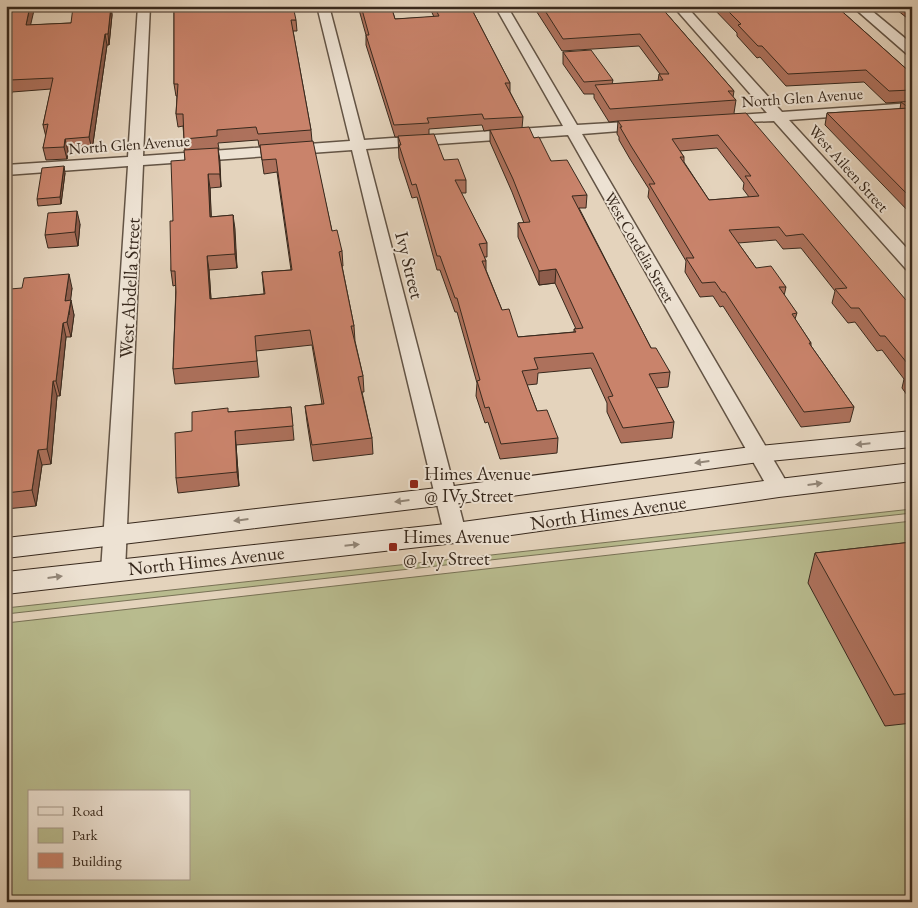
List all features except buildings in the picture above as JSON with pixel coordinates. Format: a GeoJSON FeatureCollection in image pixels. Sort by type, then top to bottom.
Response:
{"type":"FeatureCollection","features":[{"type":"Feature","properties":{"kind":"street","name":"West Abdella Street"},"geometry":{"type":"LineString","coordinates":[[114,571],[144,6]]}},
{"type":"Feature","properties":{"kind":"street","name":"Ivy Street"},"geometry":{"type":"LineString","coordinates":[[323,6],[455,534]]}},
{"type":"Feature","properties":{"kind":"street","name":"West Cordelia Street"},"geometry":{"type":"LineString","coordinates":[[501,6],[779,488]]}},
{"type":"Feature","properties":{"kind":"street","name":"West Aileen Street"},"geometry":{"type":"LineString","coordinates":[[679,6],[912,265]]}},
{"type":"Feature","properties":{"kind":"street"},"geometry":{"type":"LineString","coordinates":[[858,6],[912,51]]}},
{"type":"Feature","properties":{"kind":"street","name":"North Glen Avenue"},"geometry":{"type":"LineString","coordinates":[[710,121],[912,106]]}},
{"type":"Feature","properties":{"kind":"street","name":"North Glen Avenue"},"geometry":{"type":"LineString","coordinates":[[6,170],[660,124]]}},
{"type":"Feature","properties":{"kind":"street","name":"North Himes Avenue"},"geometry":{"type":"LineString","coordinates":[[6,548],[446,496],[759,454],[912,439]]}},
{"type":"Feature","properties":{"kind":"street","name":"North Himes Avenue"},"geometry":{"type":"LineString","coordinates":[[6,583],[455,534],[779,488],[912,472]]}},
{"type":"Feature","properties":{"kind":"green space"},"geometry":{"type":"Polygon","coordinates":[[[912,509],[912,513],[6,614],[6,608],[912,509]]]}},
{"type":"Feature","properties":{"kind":"green space"},"geometry":{"type":"Polygon","coordinates":[[[912,521],[912,902],[6,902],[6,623],[912,521]]]}},
{"type":"Feature","properties":{"kind":"place","name":"Himes Avenue @ IVy Street"},"geometry":{"type":"Point","coordinates":[414,484]}},
{"type":"Feature","properties":{"kind":"place","name":"Himes Avenue @ Ivy Street"},"geometry":{"type":"Point","coordinates":[393,547]}}]}
